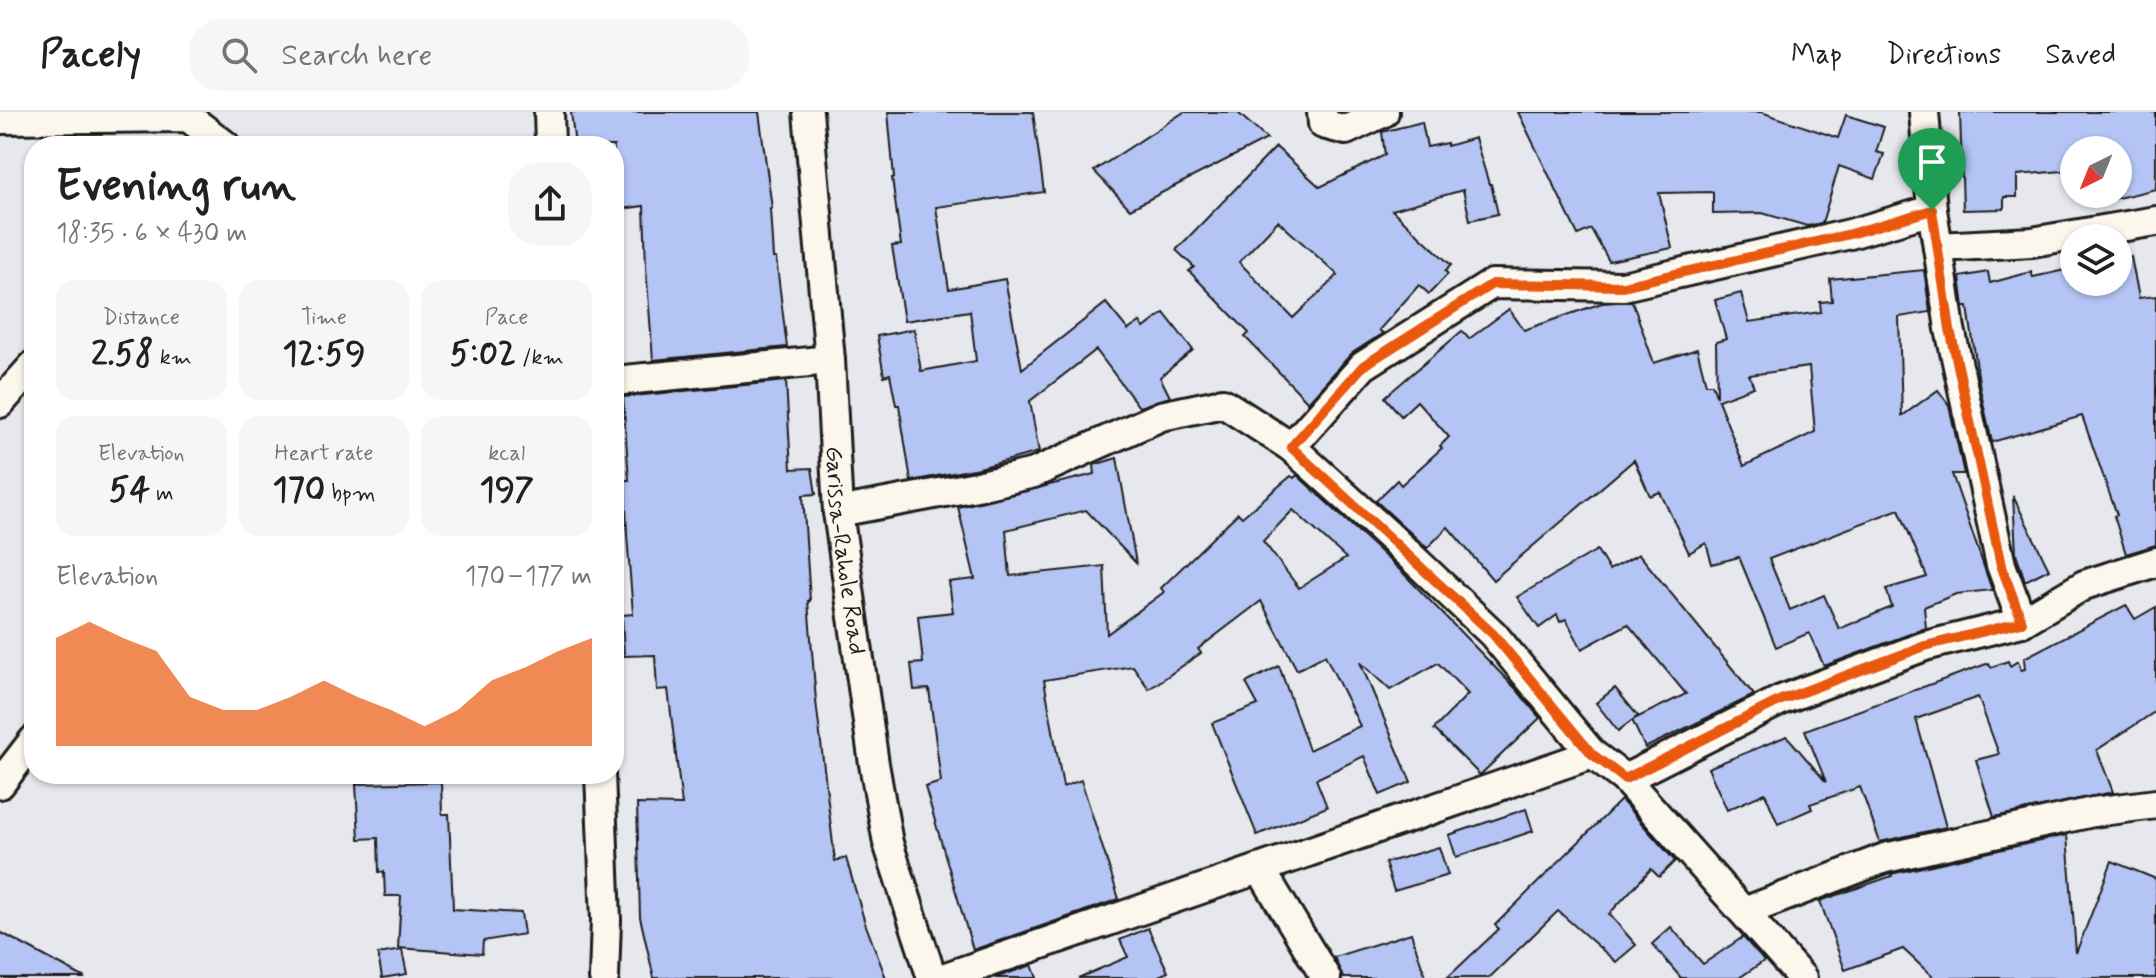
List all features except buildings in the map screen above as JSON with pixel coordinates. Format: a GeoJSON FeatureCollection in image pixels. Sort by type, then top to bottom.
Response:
{"type":"FeatureCollection","features":[{"type":"Feature","properties":{"kind":"street"},"geometry":{"type":"LineString","coordinates":[[549,112],[550,136]]}},
{"type":"Feature","properties":{"kind":"street","name":"Garissa-Rahole Road"},"geometry":{"type":"LineString","coordinates":[[808,112],[830,360],[838,512],[888,843],[932,978]]}},
{"type":"Feature","properties":{"kind":"street"},"geometry":{"type":"LineString","coordinates":[[1322,112],[1323,124],[1346,130],[1384,112]]}},
{"type":"Feature","properties":{"kind":"street"},"geometry":{"type":"LineString","coordinates":[[1924,112],[1932,210],[1950,329],[2001,565],[2022,622]]}},
{"type":"Feature","properties":{"kind":"street"},"geometry":{"type":"LineString","coordinates":[[0,119],[188,117],[213,136]]}},
{"type":"Feature","properties":{"kind":"street"},"geometry":{"type":"LineString","coordinates":[[1291,447],[1363,366],[1492,284],[1623,286],[1850,234],[1932,210]]}},
{"type":"Feature","properties":{"kind":"street"},"geometry":{"type":"LineString","coordinates":[[1938,247],[2032,242],[2156,221]]}},
{"type":"Feature","properties":{"kind":"street"},"geometry":{"type":"LineString","coordinates":[[624,380],[830,360]]}},
{"type":"Feature","properties":{"kind":"street"},"geometry":{"type":"LineString","coordinates":[[0,403],[24,376]]}},
{"type":"Feature","properties":{"kind":"street"},"geometry":{"type":"LineString","coordinates":[[838,512],[1034,473],[1161,416],[1223,403],[1291,447],[1493,634],[1592,754],[1625,779],[1802,978]]}},
{"type":"Feature","properties":{"kind":"street"},"geometry":{"type":"LineString","coordinates":[[1625,779],[1781,700],[1925,646],[2022,622],[2084,585],[2156,562]]}},
{"type":"Feature","properties":{"kind":"street"},"geometry":{"type":"LineString","coordinates":[[0,784],[24,753]]}},
{"type":"Feature","properties":{"kind":"street"},"geometry":{"type":"LineString","coordinates":[[943,978],[1592,754]]}},
{"type":"Feature","properties":{"kind":"street"},"geometry":{"type":"LineString","coordinates":[[600,784],[606,920],[604,978]]}},
{"type":"Feature","properties":{"kind":"street"},"geometry":{"type":"LineString","coordinates":[[1744,912],[1885,858],[2093,812],[2156,804]]}},
{"type":"Feature","properties":{"kind":"street"},"geometry":{"type":"LineString","coordinates":[[1261,870],[1326,978]]}},
{"type":"Feature","properties":{"kind":"route"},"geometry":{"type":"LineString","coordinates":[[1932,210],[1950,329],[2001,565],[2022,622],[1925,646],[1781,700],[1625,779],[1592,754],[1493,634],[1291,447],[1363,366],[1492,284],[1623,286],[1850,234],[1932,210]]}}]}
